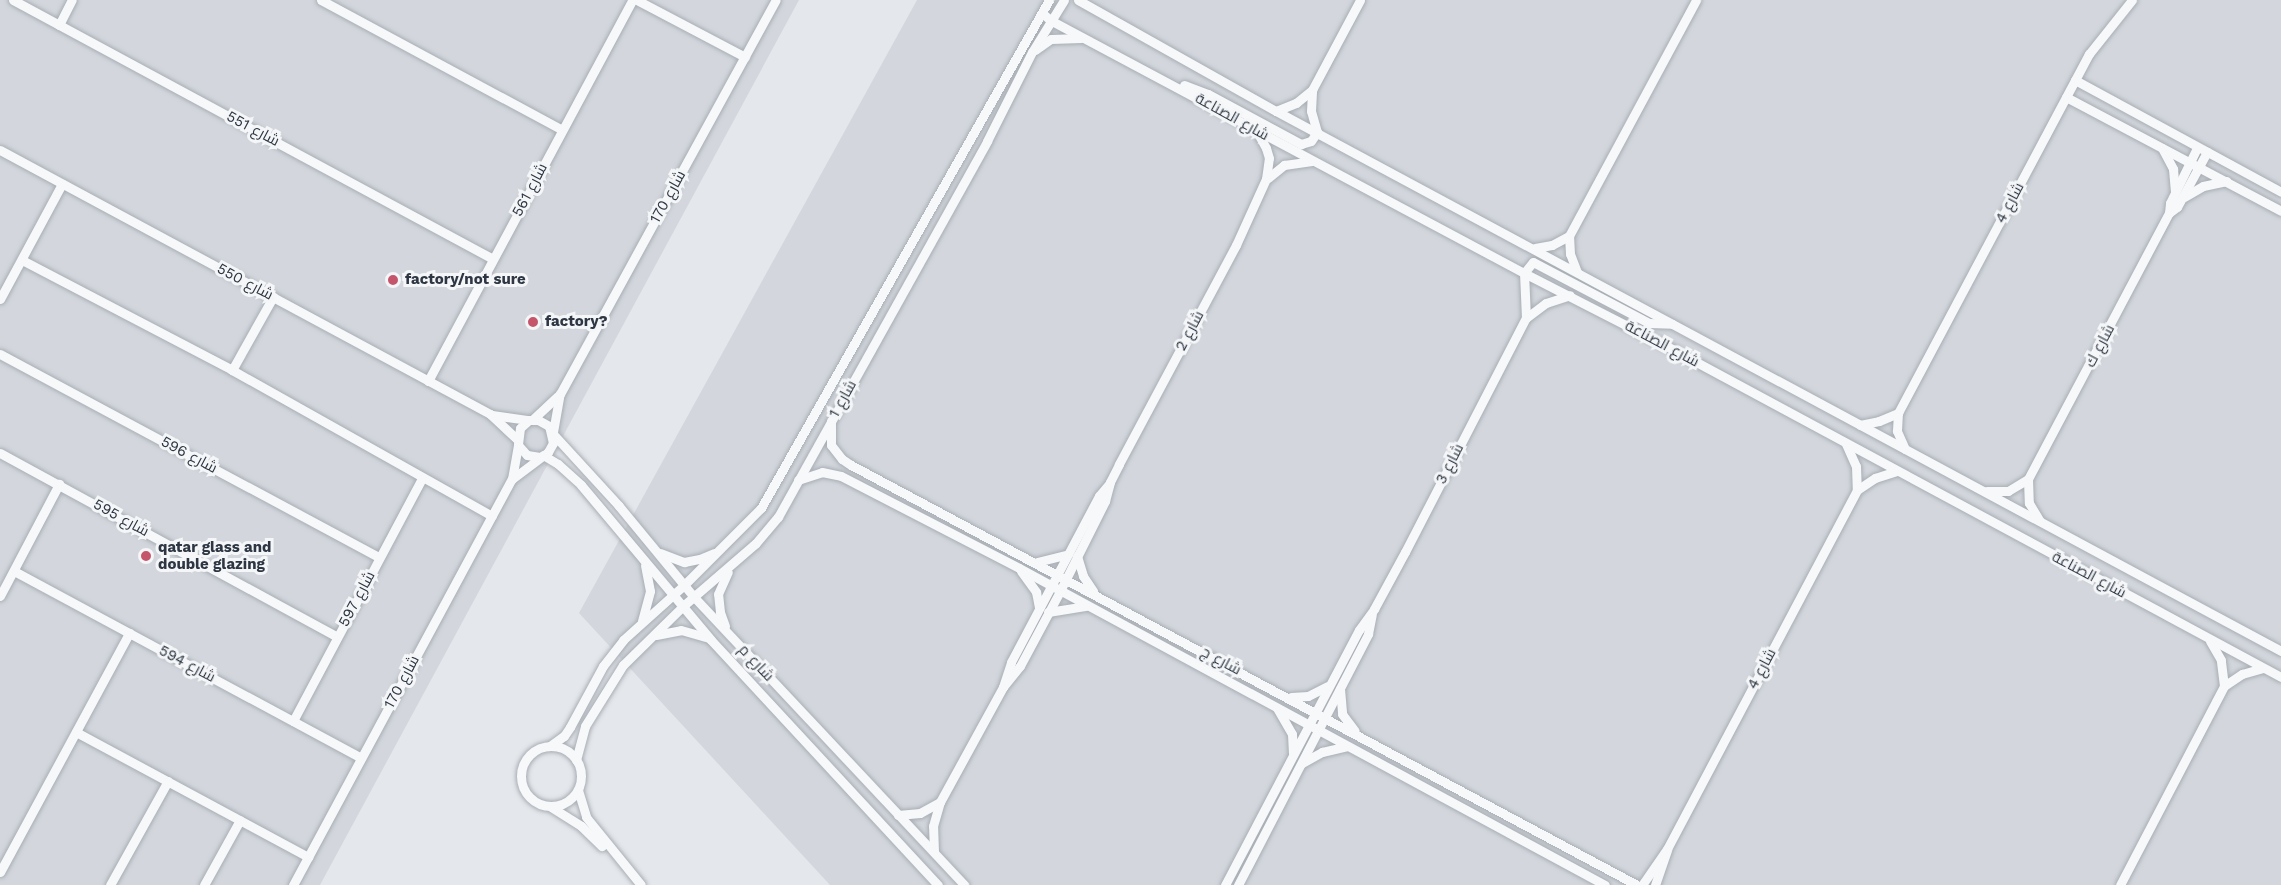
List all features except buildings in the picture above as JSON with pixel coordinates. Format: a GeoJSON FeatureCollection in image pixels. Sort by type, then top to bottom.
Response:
{"type":"FeatureCollection","features":[{"type":"Feature","properties":{"kind":"street","name":"شارع 551"},"geometry":{"type":"LineString","coordinates":[[13,0],[493,259]]}},
{"type":"Feature","properties":{"kind":"street"},"geometry":{"type":"LineString","coordinates":[[59,25],[72,0]]}},
{"type":"Feature","properties":{"kind":"street"},"geometry":{"type":"LineString","coordinates":[[321,0],[562,130]]}},
{"type":"Feature","properties":{"kind":"street","name":"شارع 561"},"geometry":{"type":"LineString","coordinates":[[428,381],[632,0]]}},
{"type":"Feature","properties":{"kind":"street"},"geometry":{"type":"LineString","coordinates":[[637,0],[745,57]]}},
{"type":"Feature","properties":{"kind":"street","name":"شارع 170"},"geometry":{"type":"LineString","coordinates":[[553,434],[560,394],[776,0]]}},
{"type":"Feature","properties":{"kind":"street","name":"شارع 1"},"geometry":{"type":"LineString","coordinates":[[550,746],[570,727],[612,652],[751,520],[771,492],[1049,0]]}},
{"type":"Feature","properties":{"kind":"street","name":"شارع 1"},"geometry":{"type":"LineString","coordinates":[[576,760],[580,736],[609,684],[623,665],[683,606],[733,564],[768,530],[987,141],[1032,52],[1064,0]]}},
{"type":"Feature","properties":{"kind":"street","name":"شارع الصناعة"},"geometry":{"type":"LineString","coordinates":[[1078,0],[1276,111],[2281,651]]}},
{"type":"Feature","properties":{"kind":"street"},"geometry":{"type":"LineString","coordinates":[[1089,0],[1101,12]]}},
{"type":"Feature","properties":{"kind":"street"},"geometry":{"type":"LineString","coordinates":[[1276,111],[1296,103],[1312,90],[1360,0]]}},
{"type":"Feature","properties":{"kind":"street"},"geometry":{"type":"LineString","coordinates":[[1577,272],[1570,255],[1569,236],[1696,0]]}},
{"type":"Feature","properties":{"kind":"street","name":"شارع 4"},"geometry":{"type":"LineString","coordinates":[[1898,413],[2075,80],[2105,31],[2132,0]]}},
{"type":"Feature","properties":{"kind":"street","name":"شارع الصناعة"},"geometry":{"type":"LineString","coordinates":[[1042,13],[1050,20],[1092,40],[1255,130],[1524,273],[1570,295],[2281,677]]}},
{"type":"Feature","properties":{"kind":"street"},"geometry":{"type":"LineString","coordinates":[[1032,52],[1051,39],[1072,36],[1092,40]]}},
{"type":"Feature","properties":{"kind":"street"},"geometry":{"type":"LineString","coordinates":[[2075,80],[2281,192]]}},
{"type":"Feature","properties":{"kind":"street"},"geometry":{"type":"LineString","coordinates":[[1166,81],[1208,94],[1295,142],[1306,143],[1317,132],[1311,111],[1312,90]]}},
{"type":"Feature","properties":{"kind":"street"},"geometry":{"type":"LineString","coordinates":[[2066,97],[2281,211]]}},
{"type":"Feature","properties":{"kind":"street","name":"شارع 2"},"geometry":{"type":"LineString","coordinates":[[934,852],[933,826],[940,802],[1003,687],[1020,666],[1044,610],[1105,501],[1110,482],[1236,245],[1266,179],[1269,169],[1266,148],[1255,130]]}},
{"type":"Feature","properties":{"kind":"street"},"geometry":{"type":"LineString","coordinates":[[2160,146],[2173,169],[2178,196],[2203,186],[2226,181]]}},
{"type":"Feature","properties":{"kind":"street","name":"شارع ك"},"geometry":{"type":"LineString","coordinates":[[2178,196],[2197,147]]}},
{"type":"Feature","properties":{"kind":"street","name":"شارع 550"},"geometry":{"type":"LineString","coordinates":[[0,150],[490,414],[510,420],[530,420]]}},
{"type":"Feature","properties":{"kind":"street","name":"شارع ك"},"geometry":{"type":"LineString","coordinates":[[2028,478],[2178,196],[2207,152]]}},
{"type":"Feature","properties":{"kind":"street"},"geometry":{"type":"LineString","coordinates":[[1266,179],[1284,165],[1295,161],[1315,162]]}},
{"type":"Feature","properties":{"kind":"street"},"geometry":{"type":"LineString","coordinates":[[0,299],[62,184]]}},
{"type":"Feature","properties":{"kind":"street"},"geometry":{"type":"LineString","coordinates":[[1533,248],[1552,245],[1569,236]]}},
{"type":"Feature","properties":{"kind":"street"},"geometry":{"type":"LineString","coordinates":[[22,260],[232,370],[492,516]]}},
{"type":"Feature","properties":{"kind":"street"},"geometry":{"type":"LineString","coordinates":[[1526,318],[1524,273],[1529,264],[1537,263],[1649,323],[1674,324]]}},
{"type":"Feature","properties":{"kind":"street","name":"شارع 3"},"geometry":{"type":"LineString","coordinates":[[1238,885],[1319,730],[1320,715],[1330,684],[1359,630],[1374,609],[1526,318],[1546,303],[1570,295]]}},
{"type":"Feature","properties":{"kind":"street"},"geometry":{"type":"LineString","coordinates":[[232,370],[273,297]]}},
{"type":"Feature","properties":{"kind":"street","name":"شارع 596"},"geometry":{"type":"LineString","coordinates":[[0,354],[379,557]]}},
{"type":"Feature","properties":{"kind":"street","name":"شارع 170"},"geometry":{"type":"LineString","coordinates":[[530,420],[560,394]]}},
{"type":"Feature","properties":{"kind":"street"},"geometry":{"type":"LineString","coordinates":[[1860,425],[1879,421],[1898,413],[1897,431],[1905,448]]}},
{"type":"Feature","properties":{"kind":"street","name":"شارع 550"},"geometry":{"type":"LineString","coordinates":[[490,414],[517,442]]}},
{"type":"Feature","properties":{"kind":"street"},"geometry":{"type":"LineString","coordinates":[[530,420],[544,422],[553,434],[551,448],[541,456],[527,455],[517,442],[520,428],[530,420]]}},
{"type":"Feature","properties":{"kind":"street","name":"شارع ج"},"geometry":{"type":"LineString","coordinates":[[831,421],[831,444],[842,459],[851,465],[1037,562],[1637,885]]}},
{"type":"Feature","properties":{"kind":"street","name":"شارع م"},"geometry":{"type":"LineString","coordinates":[[553,434],[596,480],[694,597],[934,852],[958,883]]}},
{"type":"Feature","properties":{"kind":"street","name":"شارع 170"},"geometry":{"type":"LineString","coordinates":[[293,885],[512,479],[517,442]]}},
{"type":"Feature","properties":{"kind":"street"},"geometry":{"type":"LineString","coordinates":[[1846,444],[1856,466],[1857,490]]}},
{"type":"Feature","properties":{"kind":"street","name":"شارع 595"},"geometry":{"type":"LineString","coordinates":[[0,453],[337,637]]}},
{"type":"Feature","properties":{"kind":"street","name":"شارع 170"},"geometry":{"type":"LineString","coordinates":[[512,479],[541,456]]}},
{"type":"Feature","properties":{"kind":"street","name":"شارع م"},"geometry":{"type":"LineString","coordinates":[[541,456],[558,464],[581,485],[711,640],[938,885]]}},
{"type":"Feature","properties":{"kind":"street"},"geometry":{"type":"LineString","coordinates":[[1857,490],[1875,478],[1897,471]]}},
{"type":"Feature","properties":{"kind":"street","name":"شارع ج"},"geometry":{"type":"LineString","coordinates":[[798,480],[822,472],[841,476],[1019,568],[1605,885]]}},
{"type":"Feature","properties":{"kind":"street","name":"شارع 597"},"geometry":{"type":"LineString","coordinates":[[293,721],[422,478]]}},
{"type":"Feature","properties":{"kind":"street"},"geometry":{"type":"LineString","coordinates":[[1984,490],[2008,491],[2028,478],[2030,503],[2043,524]]}},
{"type":"Feature","properties":{"kind":"street"},"geometry":{"type":"LineString","coordinates":[[0,596],[59,484]]}},
{"type":"Feature","properties":{"kind":"street","name":"شارع 4"},"geometry":{"type":"LineString","coordinates":[[1642,885],[1655,872],[1857,490]]}},
{"type":"Feature","properties":{"kind":"street"},"geometry":{"type":"LineString","coordinates":[[654,550],[684,562],[700,559],[724,547]]}},
{"type":"Feature","properties":{"kind":"street"},"geometry":{"type":"LineString","coordinates":[[1037,562],[1073,555],[1094,593]]}},
{"type":"Feature","properties":{"kind":"street"},"geometry":{"type":"LineString","coordinates":[[640,624],[650,591],[642,557]]}},
{"type":"Feature","properties":{"kind":"street"},"geometry":{"type":"LineString","coordinates":[[731,636],[720,612],[718,594],[733,564]]}},
{"type":"Feature","properties":{"kind":"street"},"geometry":{"type":"LineString","coordinates":[[1019,568],[1036,592],[1044,610],[1088,606]]}},
{"type":"Feature","properties":{"kind":"street","name":"شارع 594"},"geometry":{"type":"LineString","coordinates":[[14,571],[361,758]]}},
{"type":"Feature","properties":{"kind":"street","name":"شارع 3"},"geometry":{"type":"LineString","coordinates":[[1225,885],[1310,725],[1340,687],[1368,634],[1374,609]]}},
{"type":"Feature","properties":{"kind":"street"},"geometry":{"type":"LineString","coordinates":[[651,637],[681,630],[711,640]]}},
{"type":"Feature","properties":{"kind":"street"},"geometry":{"type":"LineString","coordinates":[[0,872],[129,633]]}},
{"type":"Feature","properties":{"kind":"street"},"geometry":{"type":"LineString","coordinates":[[2209,639],[2221,660],[2224,686]]}},
{"type":"Feature","properties":{"kind":"street"},"geometry":{"type":"LineString","coordinates":[[2120,885],[2224,686],[2242,674],[2263,668]]}},
{"type":"Feature","properties":{"kind":"street"},"geometry":{"type":"LineString","coordinates":[[1287,697],[1308,696],[1330,684]]}},
{"type":"Feature","properties":{"kind":"street"},"geometry":{"type":"LineString","coordinates":[[1340,687],[1342,714],[1358,735]]}},
{"type":"Feature","properties":{"kind":"street"},"geometry":{"type":"LineString","coordinates":[[1277,708],[1292,734],[1293,755]]}},
{"type":"Feature","properties":{"kind":"street"},"geometry":{"type":"LineString","coordinates":[[75,732],[308,856]]}},
{"type":"Feature","properties":{"kind":"street"},"geometry":{"type":"LineString","coordinates":[[578,790],[564,804],[551,807],[543,806],[530,798],[520,777],[529,755],[550,746],[565,750],[576,760],[581,775],[578,790],[586,818],[641,885]]}},
{"type":"Feature","properties":{"kind":"street"},"geometry":{"type":"LineString","coordinates":[[1300,764],[1322,752],[1347,746]]}},
{"type":"Feature","properties":{"kind":"street"},"geometry":{"type":"LineString","coordinates":[[110,885],[168,781]]}},
{"type":"Feature","properties":{"kind":"street"},"geometry":{"type":"LineString","coordinates":[[898,814],[920,813],[940,802]]}},
{"type":"Feature","properties":{"kind":"street"},"geometry":{"type":"LineString","coordinates":[[551,807],[581,826],[632,874]]}},
{"type":"Feature","properties":{"kind":"street"},"geometry":{"type":"LineString","coordinates":[[204,885],[240,820]]}},
{"type":"Feature","properties":{"kind":"street"},"geometry":{"type":"LineString","coordinates":[[1624,878],[1655,872],[1663,885]]}},
{"type":"Feature","properties":{"kind":"street","name":"شارع 4"},"geometry":{"type":"LineString","coordinates":[[1655,872],[1655,885]]}},
{"type":"Feature","properties":{"kind":"shaded area"},"geometry":{"type":"Polygon","coordinates":[[[0,0],[799,0],[320,885],[0,885],[0,0]]]}},
{"type":"Feature","properties":{"kind":"shaded area"},"geometry":{"type":"Polygon","coordinates":[[[917,0],[2281,0],[2281,885],[830,885],[579,613],[917,0]]]}},
{"type":"Feature","properties":{"kind":"place","name":"factory/not sure"},"geometry":{"type":"Point","coordinates":[393,280]}},
{"type":"Feature","properties":{"kind":"place","name":"factory?"},"geometry":{"type":"Point","coordinates":[533,322]}},
{"type":"Feature","properties":{"kind":"place","name":"qatar glass and double glazing"},"geometry":{"type":"Point","coordinates":[146,556]}}]}
